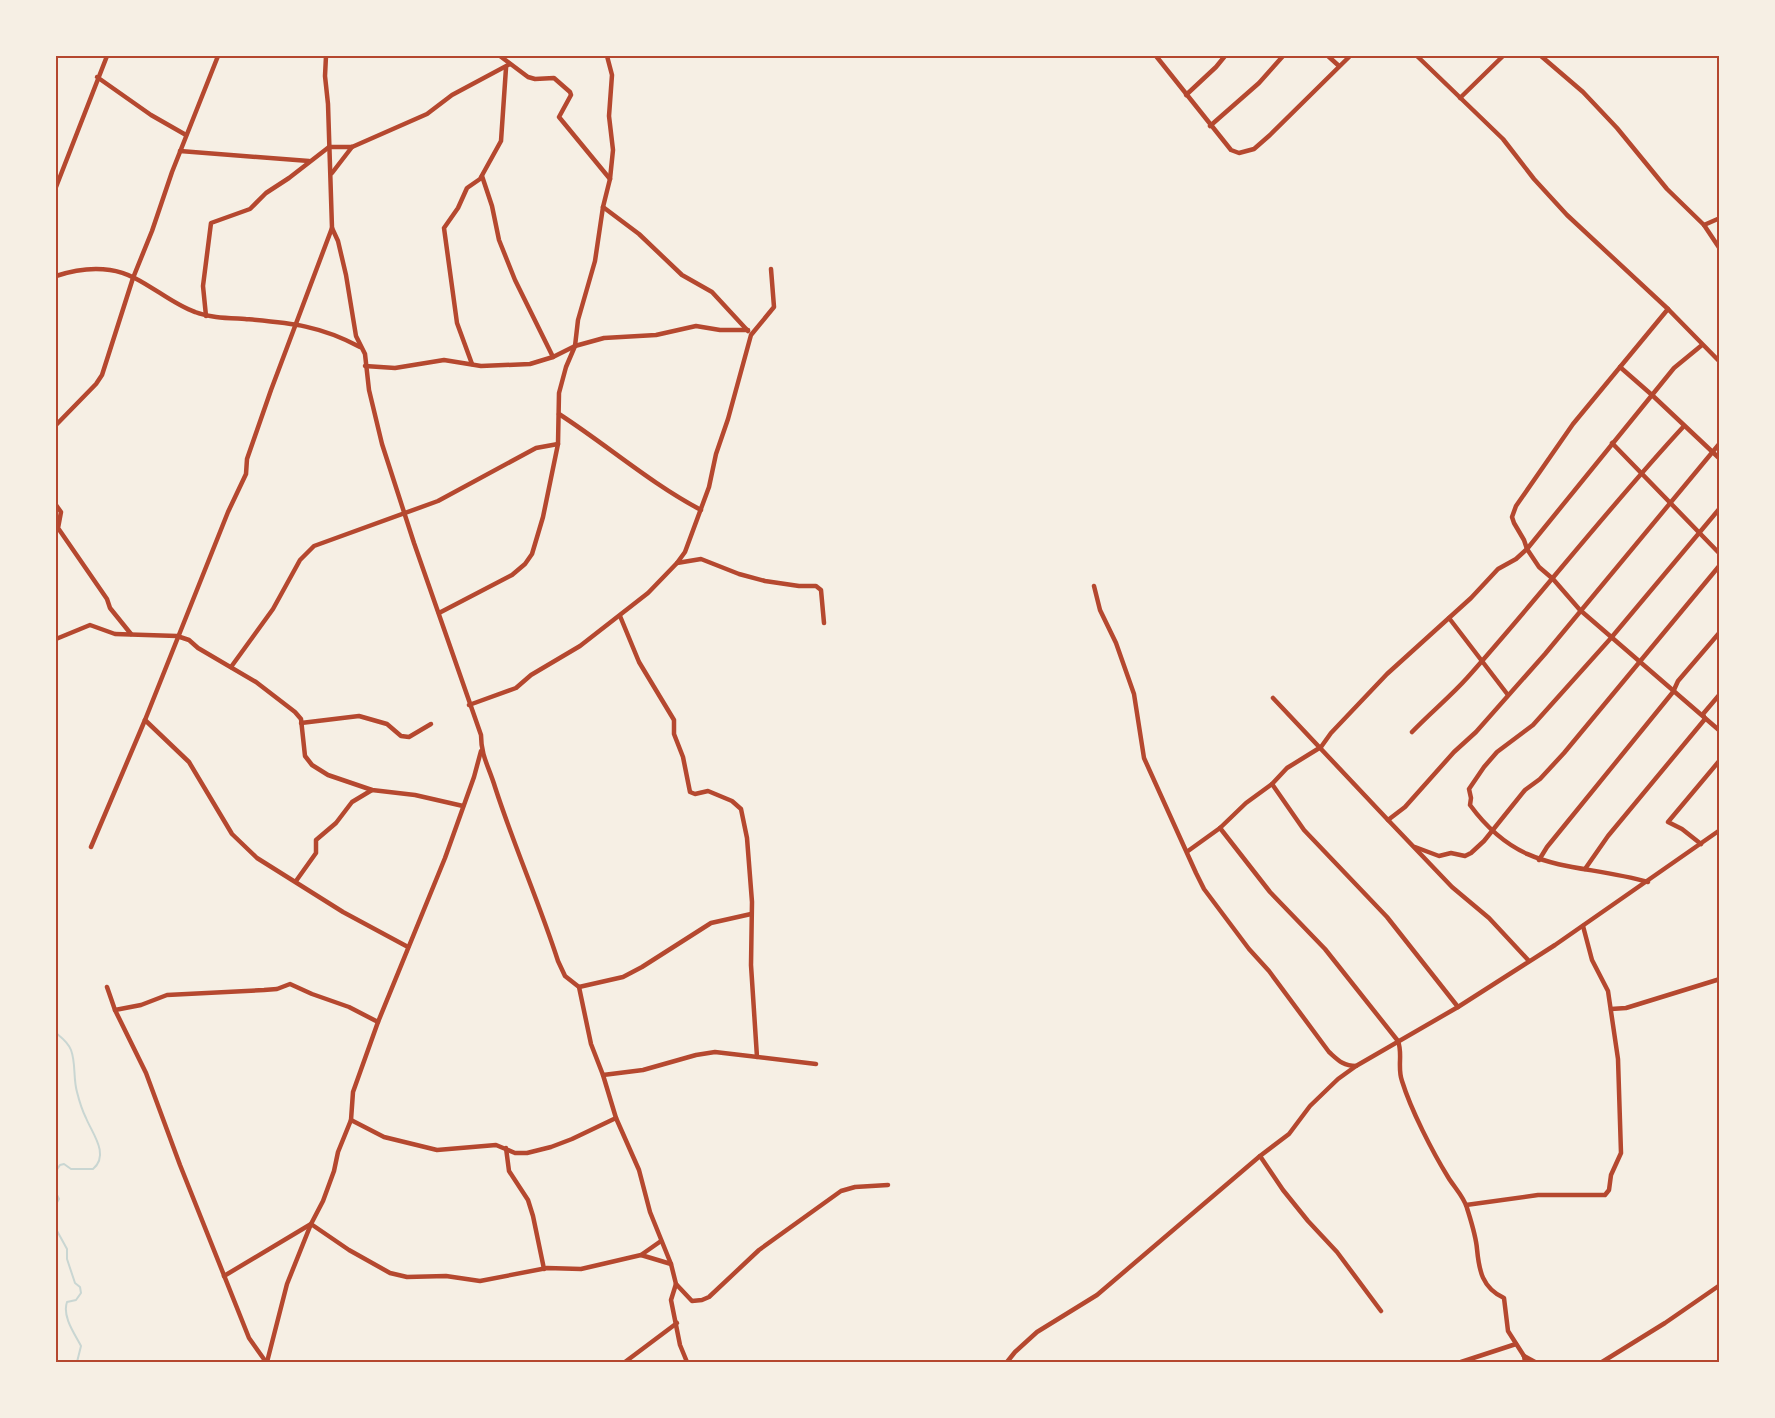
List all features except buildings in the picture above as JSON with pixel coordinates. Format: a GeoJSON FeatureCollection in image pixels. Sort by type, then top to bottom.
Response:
{"type":"FeatureCollection","features":[{"type":"Feature","properties":{"kind":"street"},"geometry":{"type":"LineString","coordinates":[[56,187],[106,56]]}},
{"type":"Feature","properties":{"kind":"street"},"geometry":{"type":"LineString","coordinates":[[56,425],[102,375],[133,278],[218,56]]}},
{"type":"Feature","properties":{"kind":"street"},"geometry":{"type":"LineString","coordinates":[[92,847],[177,636],[246,474],[247,459],[332,228],[332,173],[328,147],[326,56]]}},
{"type":"Feature","properties":{"kind":"street"},"geometry":{"type":"LineString","coordinates":[[500,56],[508,66],[528,77],[554,78],[570,92],[571,95],[559,117],[610,179]]}},
{"type":"Feature","properties":{"kind":"street"},"geometry":{"type":"LineString","coordinates":[[439,613],[512,575],[525,564],[532,554],[543,517],[558,444],[559,393],[575,346],[578,320],[595,261],[603,207],[610,179],[614,150],[609,123],[612,75],[607,56]]}},
{"type":"Feature","properties":{"kind":"street"},"geometry":{"type":"LineString","coordinates":[[1156,56],[1210,126],[1231,150],[1239,153],[1254,149],[1350,56]]}},
{"type":"Feature","properties":{"kind":"street"},"geometry":{"type":"LineString","coordinates":[[1186,95],[1225,56]]}},
{"type":"Feature","properties":{"kind":"street"},"geometry":{"type":"LineString","coordinates":[[1210,126],[1259,83],[1283,56]]}},
{"type":"Feature","properties":{"kind":"street"},"geometry":{"type":"LineString","coordinates":[[1328,56],[1339,66]]}},
{"type":"Feature","properties":{"kind":"street"},"geometry":{"type":"LineString","coordinates":[[1417,56],[1503,139],[1534,179],[1567,215],[1668,309],[1719,361]]}},
{"type":"Feature","properties":{"kind":"street"},"geometry":{"type":"LineString","coordinates":[[1460,98],[1503,56]]}},
{"type":"Feature","properties":{"kind":"street"},"geometry":{"type":"LineString","coordinates":[[1541,56],[1583,92],[1617,128],[1667,189],[1704,225],[1719,249]]}},
{"type":"Feature","properties":{"kind":"street"},"geometry":{"type":"LineString","coordinates":[[206,316],[203,286],[211,223],[250,209],[266,193],[328,147],[352,147],[427,114],[452,95],[508,66]]}},
{"type":"Feature","properties":{"kind":"street"},"geometry":{"type":"LineString","coordinates":[[472,364],[457,323],[444,228],[458,208],[467,188],[478,182],[497,152],[502,138],[501,111],[508,66]]}},
{"type":"Feature","properties":{"kind":"street"},"geometry":{"type":"LineString","coordinates":[[98,77],[151,115],[186,135]]}},
{"type":"Feature","properties":{"kind":"street"},"geometry":{"type":"LineString","coordinates":[[332,173],[352,147]]}},
{"type":"Feature","properties":{"kind":"street"},"geometry":{"type":"LineString","coordinates":[[180,151],[311,161]]}},
{"type":"Feature","properties":{"kind":"street"},"geometry":{"type":"LineString","coordinates":[[56,165],[63,168]]}},
{"type":"Feature","properties":{"kind":"street"},"geometry":{"type":"LineString","coordinates":[[481,176],[492,206],[499,240],[515,280],[553,357]]}},
{"type":"Feature","properties":{"kind":"street"},"geometry":{"type":"LineString","coordinates":[[603,207],[639,234],[682,275],[712,292],[750,333]]}},
{"type":"Feature","properties":{"kind":"street"},"geometry":{"type":"LineString","coordinates":[[1704,225],[1719,218]]}},
{"type":"Feature","properties":{"kind":"street"},"geometry":{"type":"LineString","coordinates":[[267,1362],[287,1284],[311,1224],[323,1201],[338,1152],[351,1120],[353,1092],[378,1022],[429,900],[481,752],[481,735],[378,427],[365,366],[365,354],[356,336],[338,241],[332,228]]}},
{"type":"Feature","properties":{"kind":"street"},"geometry":{"type":"LineString","coordinates":[[56,276],[83,268],[111,270],[133,278],[178,304],[206,316],[297,324],[328,331],[361,348]]}},
{"type":"Feature","properties":{"kind":"street"},"geometry":{"type":"LineString","coordinates":[[470,705],[516,688],[531,675],[580,646],[648,593],[685,552],[701,510],[750,333],[774,307],[771,269]]}},
{"type":"Feature","properties":{"kind":"street"},"geometry":{"type":"LineString","coordinates":[[1668,309],[1573,424],[1516,506],[1512,517],[1517,531],[1539,567],[1553,579],[1580,610],[1719,731]]}},
{"type":"Feature","properties":{"kind":"street"},"geometry":{"type":"LineString","coordinates":[[365,366],[395,368],[444,360],[481,366],[530,364],[553,357],[575,346],[604,338],[656,335],[696,326],[750,333]]}},
{"type":"Feature","properties":{"kind":"street"},"geometry":{"type":"LineString","coordinates":[[1188,851],[1220,828],[1246,803],[1272,784],[1287,768],[1321,747],[1331,733],[1387,674],[1449,618],[1498,569],[1516,559],[1527,549],[1674,368],[1702,345]]}},
{"type":"Feature","properties":{"kind":"street"},"geometry":{"type":"LineString","coordinates":[[1620,367],[1719,459]]}},
{"type":"Feature","properties":{"kind":"street"},"geometry":{"type":"LineString","coordinates":[[559,414],[600,441],[654,483],[701,510]]}},
{"type":"Feature","properties":{"kind":"street"},"geometry":{"type":"LineString","coordinates":[[1412,732],[1466,680],[1641,472],[1684,426]]}},
{"type":"Feature","properties":{"kind":"street"},"geometry":{"type":"LineString","coordinates":[[1612,442],[1719,554]]}},
{"type":"Feature","properties":{"kind":"street"},"geometry":{"type":"LineString","coordinates":[[1388,820],[1406,807],[1419,790],[1464,741],[1476,732],[1545,654],[1719,443]]}},
{"type":"Feature","properties":{"kind":"street"},"geometry":{"type":"LineString","coordinates":[[231,667],[285,592],[294,570],[309,550],[438,501],[536,448],[558,444]]}},
{"type":"Feature","properties":{"kind":"street"},"geometry":{"type":"LineString","coordinates":[[56,505],[61,512],[58,528],[102,592],[110,608],[131,634]]}},
{"type":"Feature","properties":{"kind":"street"},"geometry":{"type":"LineString","coordinates":[[1648,882],[1539,860],[1514,848],[1491,831],[1470,805],[1472,798],[1469,789],[1497,752],[1533,725],[1611,638],[1719,508]]}},
{"type":"Feature","properties":{"kind":"street"},"geometry":{"type":"LineString","coordinates":[[676,563],[701,559],[739,574],[765,581],[799,586],[816,585],[821,590],[824,623]]}},
{"type":"Feature","properties":{"kind":"street"},"geometry":{"type":"LineString","coordinates":[[1414,847],[1439,856],[1451,853],[1465,856],[1484,841],[1526,790],[1540,779],[1564,753],[1719,565]]}},
{"type":"Feature","properties":{"kind":"street"},"geometry":{"type":"LineString","coordinates":[[1094,586],[1100,610],[1116,643],[1134,694],[1144,758],[1204,889],[1329,1052],[1340,1063],[1356,1066]]}},
{"type":"Feature","properties":{"kind":"street"},"geometry":{"type":"LineString","coordinates":[[620,616],[639,662],[674,720],[674,734],[683,757],[690,792],[695,794],[708,791],[732,801],[741,809],[747,838],[752,902],[751,965],[757,1057]]}},
{"type":"Feature","properties":{"kind":"street"},"geometry":{"type":"LineString","coordinates":[[1449,618],[1508,695]]}},
{"type":"Feature","properties":{"kind":"street"},"geometry":{"type":"LineString","coordinates":[[56,639],[90,626],[112,634],[177,636],[189,640],[256,682],[296,712],[301,723],[303,748],[307,760],[328,775],[372,790],[414,795],[463,806]]}},
{"type":"Feature","properties":{"kind":"street"},"geometry":{"type":"LineString","coordinates":[[1539,860],[1547,847],[1673,692],[1678,681],[1719,632]]}},
{"type":"Feature","properties":{"kind":"street"},"geometry":{"type":"LineString","coordinates":[[1705,719],[1703,714],[1719,694]]}},
{"type":"Feature","properties":{"kind":"street"},"geometry":{"type":"LineString","coordinates":[[1274,698],[1414,847],[1452,886],[1489,918],[1529,961]]}},
{"type":"Feature","properties":{"kind":"street"},"geometry":{"type":"LineString","coordinates":[[301,723],[359,716],[387,724],[401,736],[409,737],[431,724]]}},
{"type":"Feature","properties":{"kind":"street"},"geometry":{"type":"LineString","coordinates":[[1585,870],[1608,836],[1705,719]]}},
{"type":"Feature","properties":{"kind":"street"},"geometry":{"type":"LineString","coordinates":[[145,720],[189,762],[232,834],[257,858],[343,912],[408,947]]}},
{"type":"Feature","properties":{"kind":"street"},"geometry":{"type":"LineString","coordinates":[[481,752],[490,769],[518,855],[558,961],[565,976],[579,987],[591,1044],[616,1118],[639,1170],[644,1194],[671,1264],[676,1284],[692,1301],[709,1297],[759,1250],[841,1191],[855,1187],[888,1185]]}},
{"type":"Feature","properties":{"kind":"street"},"geometry":{"type":"LineString","coordinates":[[1701,844],[1682,829],[1668,822],[1719,760]]}},
{"type":"Feature","properties":{"kind":"street"},"geometry":{"type":"LineString","coordinates":[[1272,784],[1304,830],[1387,917],[1458,1007]]}},
{"type":"Feature","properties":{"kind":"street"},"geometry":{"type":"LineString","coordinates":[[296,881],[316,853],[316,840],[332,826],[352,802],[372,790]]}},
{"type":"Feature","properties":{"kind":"street"},"geometry":{"type":"LineString","coordinates":[[1220,828],[1270,891],[1324,949],[1398,1041],[1401,1050],[1399,1071],[1407,1094],[1439,1161],[1466,1205],[1482,1276],[1488,1288],[1504,1298],[1508,1332],[1525,1359],[1535,1362]]}},
{"type":"Feature","properties":{"kind":"street"},"geometry":{"type":"LineString","coordinates":[[1007,1362],[1037,1332],[1097,1295],[1289,1134],[1310,1106],[1338,1079],[1356,1066],[1458,1007],[1583,926],[1719,830]]}},
{"type":"Feature","properties":{"kind":"street"},"geometry":{"type":"LineString","coordinates":[[579,987],[623,977],[711,922],[751,914]]}},
{"type":"Feature","properties":{"kind":"street"},"geometry":{"type":"LineString","coordinates":[[1466,1205],[1538,1195],[1605,1195],[1609,1190],[1611,1175],[1621,1153],[1618,1059],[1608,991],[1592,960],[1583,926]]}},
{"type":"Feature","properties":{"kind":"street"},"geometry":{"type":"LineString","coordinates":[[1611,1009],[1626,1008],[1719,979]]}},
{"type":"Feature","properties":{"kind":"street"},"geometry":{"type":"LineString","coordinates":[[115,1010],[141,1005],[166,995],[264,990],[291,984],[349,1007],[378,1022]]}},
{"type":"Feature","properties":{"kind":"street"},"geometry":{"type":"LineString","coordinates":[[107,987],[115,1010],[146,1073],[249,1338],[267,1362]]}},
{"type":"Feature","properties":{"kind":"street"},"geometry":{"type":"LineString","coordinates":[[603,1074],[643,1070],[715,1052],[816,1064]]}},
{"type":"Feature","properties":{"kind":"street"},"geometry":{"type":"LineString","coordinates":[[351,1120],[384,1137],[437,1150],[496,1145],[515,1153],[527,1153],[551,1147],[616,1118]]}},
{"type":"Feature","properties":{"kind":"street"},"geometry":{"type":"LineString","coordinates":[[506,1148],[509,1171],[528,1200],[544,1269]]}},
{"type":"Feature","properties":{"kind":"street"},"geometry":{"type":"LineString","coordinates":[[1260,1156],[1283,1190],[1337,1252],[1381,1311]]}},
{"type":"Feature","properties":{"kind":"street"},"geometry":{"type":"LineString","coordinates":[[224,1276],[311,1224]]}},
{"type":"Feature","properties":{"kind":"street"},"geometry":{"type":"LineString","coordinates":[[311,1224],[363,1259],[390,1273],[407,1277],[446,1276],[480,1281],[544,1269],[581,1269],[641,1255],[661,1240]]}},
{"type":"Feature","properties":{"kind":"street"},"geometry":{"type":"LineString","coordinates":[[641,1255],[671,1264]]}},
{"type":"Feature","properties":{"kind":"street"},"geometry":{"type":"LineString","coordinates":[[676,1284],[671,1300],[681,1346],[687,1362]]}},
{"type":"Feature","properties":{"kind":"street"},"geometry":{"type":"LineString","coordinates":[[1602,1362],[1665,1323],[1719,1285]]}},
{"type":"Feature","properties":{"kind":"street"},"geometry":{"type":"LineString","coordinates":[[626,1362],[677,1323]]}},
{"type":"Feature","properties":{"kind":"street"},"geometry":{"type":"LineString","coordinates":[[1461,1362],[1516,1344]]}},
{"type":"Feature","properties":{"kind":"waterway"},"geometry":{"type":"LineString","coordinates":[[56,1033],[67,1042],[71,1050],[78,1095],[100,1151],[98,1163],[93,1169],[71,1169],[64,1164],[60,1165],[56,1171]]}},
{"type":"Feature","properties":{"kind":"waterway"},"geometry":{"type":"LineString","coordinates":[[56,1193],[59,1199],[56,1204]]}},
{"type":"Feature","properties":{"kind":"waterway"},"geometry":{"type":"LineString","coordinates":[[56,1229],[67,1249],[67,1259],[81,1293],[76,1300],[67,1302],[66,1307],[70,1324],[81,1346],[77,1362]]}}]}
